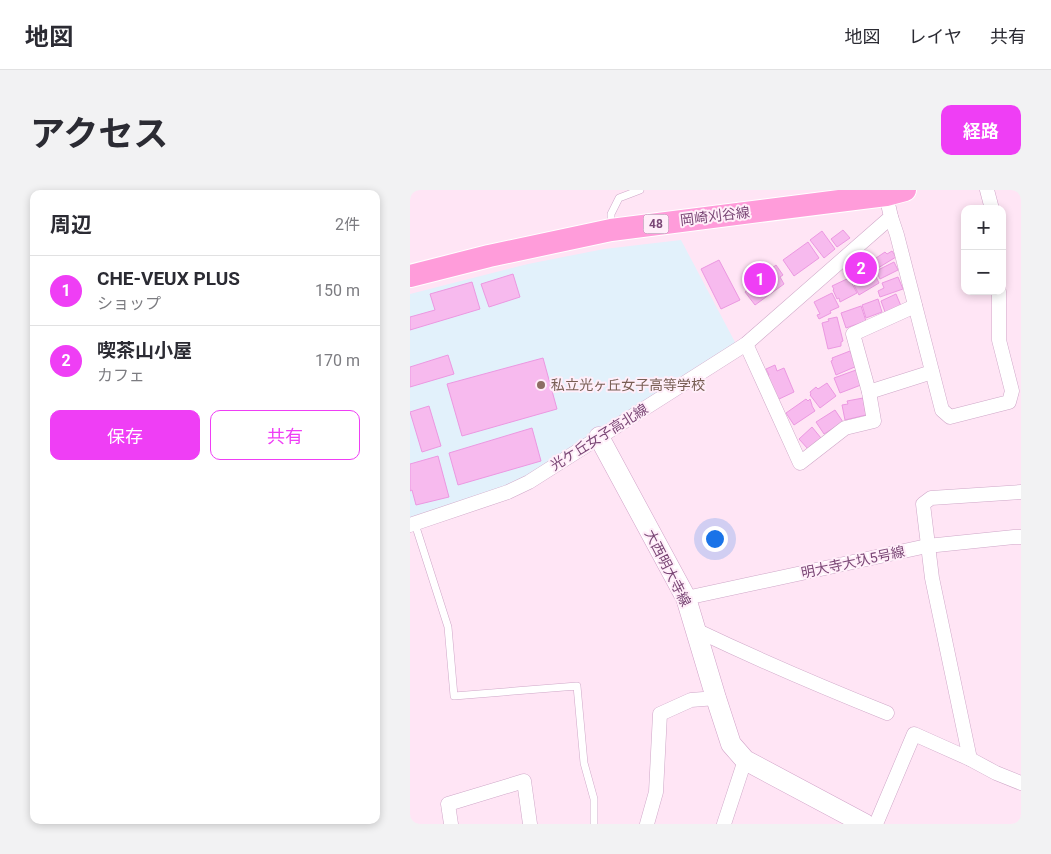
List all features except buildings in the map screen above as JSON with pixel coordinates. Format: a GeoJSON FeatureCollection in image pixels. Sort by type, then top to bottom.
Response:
{"type":"FeatureCollection","features":[{"type":"Feature","properties":{"kind":"main road","name":"岡崎刈谷線"},"geometry":{"type":"LineString","coordinates":[[410,276],[489,256],[611,230],[895,192]]}},
{"type":"Feature","properties":{"kind":"street"},"geometry":{"type":"LineString","coordinates":[[987,190],[991,205]]}},
{"type":"Feature","properties":{"kind":"street"},"geometry":{"type":"LineString","coordinates":[[895,192],[891,217],[942,410],[950,416],[1009,402],[1012,391],[999,340],[999,295]]}},
{"type":"Feature","properties":{"kind":"street","name":"光ケ丘女子高北線"},"geometry":{"type":"LineString","coordinates":[[413,524],[508,492],[522,485],[746,344],[891,217]]}},
{"type":"Feature","properties":{"kind":"street"},"geometry":{"type":"LineString","coordinates":[[746,344],[800,463],[845,428],[874,420],[869,392],[853,334],[915,306]]}},
{"type":"Feature","properties":{"kind":"street"},"geometry":{"type":"LineString","coordinates":[[869,392],[932,372]]}},
{"type":"Feature","properties":{"kind":"street","name":"大西明大寺線"},"geometry":{"type":"LineString","coordinates":[[599,437],[686,598],[732,744],[745,760]]}},
{"type":"Feature","properties":{"kind":"street"},"geometry":{"type":"LineString","coordinates":[[970,759],[932,578],[923,504],[931,498],[1021,492]]}},
{"type":"Feature","properties":{"kind":"street","name":"明大寺大圦5号線"},"geometry":{"type":"LineString","coordinates":[[686,598],[927,546],[1021,537]]}},
{"type":"Feature","properties":{"kind":"street"},"geometry":{"type":"LineString","coordinates":[[696,630],[819,686],[887,713]]}},
{"type":"Feature","properties":{"kind":"street"},"geometry":{"type":"LineString","coordinates":[[647,824],[656,792],[660,714],[691,700],[716,698]]}},
{"type":"Feature","properties":{"kind":"street"},"geometry":{"type":"LineString","coordinates":[[876,824],[914,734],[1021,783]]}},
{"type":"Feature","properties":{"kind":"street"},"geometry":{"type":"LineString","coordinates":[[724,824],[745,760],[866,824]]}},
{"type":"Feature","properties":{"kind":"street"},"geometry":{"type":"LineString","coordinates":[[451,824],[448,804],[524,780],[530,824]]}},
{"type":"Feature","properties":{"kind":"lane"},"geometry":{"type":"LineString","coordinates":[[611,230],[611,214],[619,198],[640,190]]}},
{"type":"Feature","properties":{"kind":"lane"},"geometry":{"type":"LineString","coordinates":[[413,524],[448,627],[454,696],[577,686],[584,763],[594,799],[594,824]]}},
{"type":"Feature","properties":{"kind":"shaded area","name":"私立光ヶ丘女子高等学校"},"geometry":{"type":"Polygon","coordinates":[[[681,240],[736,344],[533,473],[509,485],[410,518],[410,294],[528,264],[604,249],[681,240]]]}},
{"type":"Feature","properties":{"kind":"place","name":"喫茶山小屋"},"geometry":{"type":"Point","coordinates":[861,268]}},
{"type":"Feature","properties":{"kind":"place","name":"CHE-VEUX PLUS"},"geometry":{"type":"Point","coordinates":[760,279]}},
{"type":"Feature","properties":{"kind":"place","name":"私立光ヶ丘女子高等学校"},"geometry":{"type":"Point","coordinates":[541,385]}}]}
